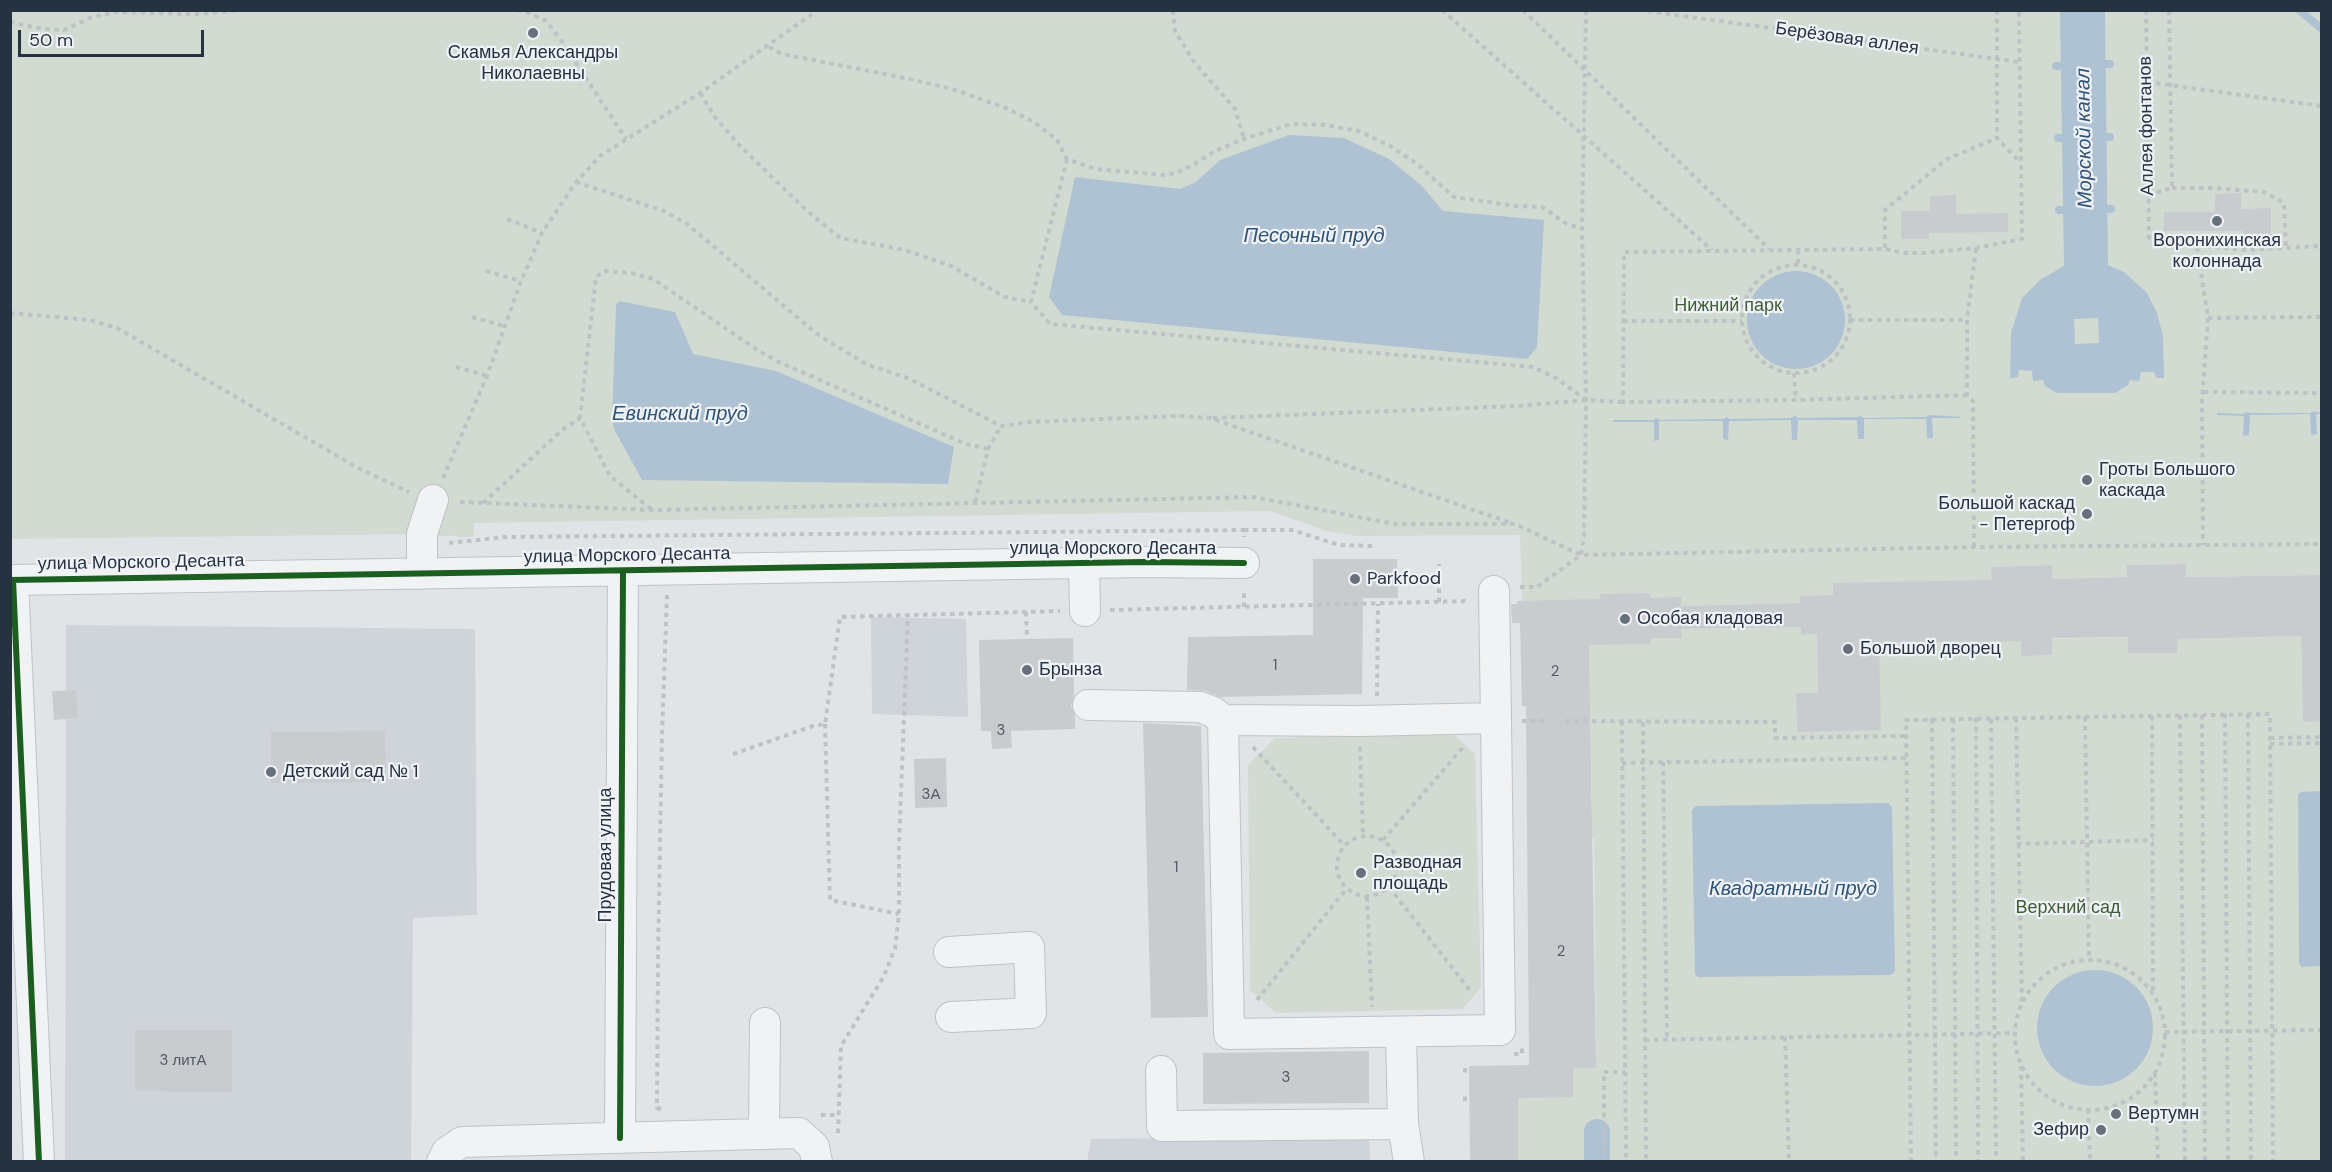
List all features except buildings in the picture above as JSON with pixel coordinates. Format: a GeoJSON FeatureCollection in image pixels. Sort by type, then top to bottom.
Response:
{"type":"FeatureCollection","features":[{"type":"Feature","properties":{"kind":"street"},"geometry":{"type":"LineString","coordinates":[[422,560],[422,534],[433,500]]}},
{"type":"Feature","properties":{"kind":"street","name":"улица Морского Десанта"},"geometry":{"type":"LineString","coordinates":[[12,580],[422,560],[623,571],[1084,563],[1244,563]]}},
{"type":"Feature","properties":{"kind":"street"},"geometry":{"type":"LineString","coordinates":[[1084,563],[1085,611]]}},
{"type":"Feature","properties":{"kind":"street","name":"Прудовая улица"},"geometry":{"type":"LineString","coordinates":[[620,1138],[623,571]]}},
{"type":"Feature","properties":{"kind":"street"},"geometry":{"type":"LineString","coordinates":[[12,580],[39,1161]]}},
{"type":"Feature","properties":{"kind":"street"},"geometry":{"type":"LineString","coordinates":[[1224,720],[1229,1034],[1500,1030],[1496,718],[1508,589]]}},
{"type":"Feature","properties":{"kind":"street"},"geometry":{"type":"LineString","coordinates":[[1088,705],[1200,707],[1224,720],[1359,721],[1496,718]]}},
{"type":"Feature","properties":{"kind":"street"},"geometry":{"type":"LineString","coordinates":[[949,952],[1029,947],[1031,1013],[951,1017]]}},
{"type":"Feature","properties":{"kind":"street"},"geometry":{"type":"LineString","coordinates":[[764,1133],[765,1023]]}},
{"type":"Feature","properties":{"kind":"street"},"geometry":{"type":"LineString","coordinates":[[1401,1032],[1403,1113],[1409,1161]]}},
{"type":"Feature","properties":{"kind":"street"},"geometry":{"type":"LineString","coordinates":[[1161,1071],[1162,1126],[1403,1113]]}},
{"type":"Feature","properties":{"kind":"street"},"geometry":{"type":"LineString","coordinates":[[442,1161],[447,1152],[462,1142],[764,1133],[799,1133],[814,1148],[817,1161]]}},
{"type":"Feature","properties":{"kind":"path"},"geometry":{"type":"LineString","coordinates":[[10,22],[43,29],[63,30],[92,17],[117,12],[195,15],[244,10]]}},
{"type":"Feature","properties":{"kind":"path"},"geometry":{"type":"LineString","coordinates":[[517,10],[529,12],[546,21],[626,139]]}},
{"type":"Feature","properties":{"kind":"path"},"geometry":{"type":"LineString","coordinates":[[433,500],[487,376],[521,281],[542,233],[576,182],[600,156],[769,47],[818,10]]}},
{"type":"Feature","properties":{"kind":"path"},"geometry":{"type":"LineString","coordinates":[[1173,10],[1175,31],[1194,62],[1235,110],[1244,139]]}},
{"type":"Feature","properties":{"kind":"path"},"geometry":{"type":"LineString","coordinates":[[1442,10],[1713,250]]}},
{"type":"Feature","properties":{"kind":"path"},"geometry":{"type":"LineString","coordinates":[[1523,10],[1770,250]]}},
{"type":"Feature","properties":{"kind":"path"},"geometry":{"type":"LineString","coordinates":[[1508,589],[1538,587],[1581,555],[1584,536],[1586,400],[1582,229],[1587,10]]}},
{"type":"Feature","properties":{"kind":"path"},"geometry":{"type":"LineString","coordinates":[[1997,10],[1997,138],[2020,162]]}},
{"type":"Feature","properties":{"kind":"path"},"geometry":{"type":"LineString","coordinates":[[1623,402],[1624,252],[1886,249],[1904,253],[1924,253],[1976,248],[2022,239],[2019,10]]}},
{"type":"Feature","properties":{"kind":"path"},"geometry":{"type":"LineString","coordinates":[[2169,10],[2172,188]]}},
{"type":"Feature","properties":{"kind":"path"},"geometry":{"type":"LineString","coordinates":[[769,47],[782,54],[952,89],[1006,108],[1034,122],[1057,140],[1067,159],[1031,303]]}},
{"type":"Feature","properties":{"kind":"path"},"geometry":{"type":"LineString","coordinates":[[2147,82],[2322,106]]}},
{"type":"Feature","properties":{"kind":"path"},"geometry":{"type":"LineString","coordinates":[[700,93],[715,117],[740,146],[805,209],[840,238],[905,250],[951,266],[1005,297],[1031,303],[1050,324],[1533,367],[1556,378],[1586,400]]}},
{"type":"Feature","properties":{"kind":"path"},"geometry":{"type":"LineString","coordinates":[[1067,159],[1095,169],[1176,174],[1215,151],[1244,139],[1291,124],[1325,124],[1359,131],[1390,146],[1416,163],[1454,197],[1515,206],[1542,207],[1567,224],[1582,229]]}},
{"type":"Feature","properties":{"kind":"path"},"geometry":{"type":"LineString","coordinates":[[1886,249],[1885,210],[1947,159],[1997,138]]}},
{"type":"Feature","properties":{"kind":"path"},"geometry":{"type":"LineString","coordinates":[[576,182],[664,211],[687,224],[817,334],[866,364],[910,379],[1001,426],[1076,420],[1180,416],[1210,418],[1517,406],[1586,400],[1623,402],[1796,400],[1968,395]]}},
{"type":"Feature","properties":{"kind":"path"},"geometry":{"type":"LineString","coordinates":[[2148,195],[2172,188],[2214,188],[2264,192],[2284,203],[2286,247]]}},
{"type":"Feature","properties":{"kind":"path"},"geometry":{"type":"LineString","coordinates":[[507,219],[542,233]]}},
{"type":"Feature","properties":{"kind":"path"},"geometry":{"type":"LineString","coordinates":[[2203,545],[2202,400],[2208,318],[2197,247],[2246,250],[2322,246]]}},
{"type":"Feature","properties":{"kind":"path"},"geometry":{"type":"LineString","coordinates":[[1974,547],[1973,401],[1968,395],[1967,320],[1976,248]]}},
{"type":"Feature","properties":{"kind":"path"},"geometry":{"type":"LineString","coordinates":[[1798,250],[1798,266]]}},
{"type":"Feature","properties":{"kind":"path"},"geometry":{"type":"LineString","coordinates":[[1798,266],[1821,272],[1839,286],[1849,308],[1850,320],[1845,344],[1838,354],[1818,369],[1794,374],[1772,367],[1754,353],[1744,332],[1742,321],[1747,296],[1763,277],[1785,267],[1798,266]]}},
{"type":"Feature","properties":{"kind":"path"},"geometry":{"type":"LineString","coordinates":[[486,271],[521,281]]}},
{"type":"Feature","properties":{"kind":"path"},"geometry":{"type":"LineString","coordinates":[[653,510],[610,476],[580,418],[596,277],[604,271],[632,273],[653,279],[759,351],[779,362],[966,444],[988,449]]}},
{"type":"Feature","properties":{"kind":"path"},"geometry":{"type":"LineString","coordinates":[[10,313],[90,320],[117,328],[358,468],[421,499],[653,510],[1254,497],[1395,524],[1515,524]]}},
{"type":"Feature","properties":{"kind":"path"},"geometry":{"type":"LineString","coordinates":[[2208,318],[2322,316]]}},
{"type":"Feature","properties":{"kind":"path"},"geometry":{"type":"LineString","coordinates":[[472,317],[504,326]]}},
{"type":"Feature","properties":{"kind":"path"},"geometry":{"type":"LineString","coordinates":[[1850,320],[1967,320]]}},
{"type":"Feature","properties":{"kind":"path"},"geometry":{"type":"LineString","coordinates":[[1623,321],[1742,321]]}},
{"type":"Feature","properties":{"kind":"path"},"geometry":{"type":"LineString","coordinates":[[456,367],[487,376]]}},
{"type":"Feature","properties":{"kind":"path"},"geometry":{"type":"LineString","coordinates":[[1794,374],[1796,400]]}},
{"type":"Feature","properties":{"kind":"path"},"geometry":{"type":"LineString","coordinates":[[2204,392],[2322,393]]}},
{"type":"Feature","properties":{"kind":"path"},"geometry":{"type":"LineString","coordinates":[[483,503],[562,430],[580,418]]}},
{"type":"Feature","properties":{"kind":"path"},"geometry":{"type":"LineString","coordinates":[[1210,418],[1515,524],[1581,555],[1974,547],[2322,544]]}},
{"type":"Feature","properties":{"kind":"path"},"geometry":{"type":"LineString","coordinates":[[975,502],[988,449],[1001,426]]}},
{"type":"Feature","properties":{"kind":"path"},"geometry":{"type":"LineString","coordinates":[[1244,530],[1292,530],[1340,545],[1373,546]]}},
{"type":"Feature","properties":{"kind":"path"},"geometry":{"type":"LineString","coordinates":[[422,560],[506,537],[1144,531]]}},
{"type":"Feature","properties":{"kind":"path"},"geometry":{"type":"LineString","coordinates":[[1439,564],[1439,602]]}},
{"type":"Feature","properties":{"kind":"path"},"geometry":{"type":"LineString","coordinates":[[657,1108],[662,736],[668,570]]}},
{"type":"Feature","properties":{"kind":"path"},"geometry":{"type":"LineString","coordinates":[[1363,836],[1358,703],[1377,702],[1378,604]]}},
{"type":"Feature","properties":{"kind":"path"},"geometry":{"type":"LineString","coordinates":[[1026,612],[1028,639]]}},
{"type":"Feature","properties":{"kind":"path"},"geometry":{"type":"LineString","coordinates":[[838,1115],[841,1046],[884,976],[895,948],[899,914],[899,844],[908,614]]}},
{"type":"Feature","properties":{"kind":"path"},"geometry":{"type":"LineString","coordinates":[[2225,714],[2228,1161]]}},
{"type":"Feature","properties":{"kind":"path"},"geometry":{"type":"LineString","coordinates":[[2248,714],[2251,1161]]}},
{"type":"Feature","properties":{"kind":"path"},"geometry":{"type":"LineString","coordinates":[[1911,1161],[1906,720],[2270,714],[2273,1161]]}},
{"type":"Feature","properties":{"kind":"path"},"geometry":{"type":"LineString","coordinates":[[2180,715],[2185,1161]]}},
{"type":"Feature","properties":{"kind":"path"},"geometry":{"type":"LineString","coordinates":[[2202,715],[2205,1161]]}},
{"type":"Feature","properties":{"kind":"path"},"geometry":{"type":"LineString","coordinates":[[2152,716],[2153,994]]}},
{"type":"Feature","properties":{"kind":"path"},"geometry":{"type":"LineString","coordinates":[[2085,717],[2089,960]]}},
{"type":"Feature","properties":{"kind":"path"},"geometry":{"type":"LineString","coordinates":[[1976,718],[1978,1161]]}},
{"type":"Feature","properties":{"kind":"path"},"geometry":{"type":"LineString","coordinates":[[1991,718],[1996,1161]]}},
{"type":"Feature","properties":{"kind":"path"},"geometry":{"type":"LineString","coordinates":[[2016,718],[2022,1004],[2015,1033],[2021,1064],[2023,1161]]}},
{"type":"Feature","properties":{"kind":"path"},"geometry":{"type":"LineString","coordinates":[[1932,719],[1936,1161]]}},
{"type":"Feature","properties":{"kind":"path"},"geometry":{"type":"LineString","coordinates":[[1953,719],[1956,1161]]}},
{"type":"Feature","properties":{"kind":"path"},"geometry":{"type":"LineString","coordinates":[[1565,721],[1775,722],[1775,738],[1906,736]]}},
{"type":"Feature","properties":{"kind":"path"},"geometry":{"type":"LineString","coordinates":[[1622,722],[1626,1161]]}},
{"type":"Feature","properties":{"kind":"path"},"geometry":{"type":"LineString","coordinates":[[1643,722],[1646,1161]]}},
{"type":"Feature","properties":{"kind":"path"},"geometry":{"type":"LineString","coordinates":[[825,724],[830,900],[899,914]]}},
{"type":"Feature","properties":{"kind":"path"},"geometry":{"type":"LineString","coordinates":[[2270,741],[2322,737]]}},
{"type":"Feature","properties":{"kind":"path"},"geometry":{"type":"LineString","coordinates":[[2270,741],[2322,743]]}},
{"type":"Feature","properties":{"kind":"path"},"geometry":{"type":"LineString","coordinates":[[1383,840],[1465,745]]}},
{"type":"Feature","properties":{"kind":"path"},"geometry":{"type":"LineString","coordinates":[[1260,753],[1344,845]]}},
{"type":"Feature","properties":{"kind":"path"},"geometry":{"type":"LineString","coordinates":[[1622,763],[1907,758]]}},
{"type":"Feature","properties":{"kind":"path"},"geometry":{"type":"LineString","coordinates":[[1663,762],[1667,1039]]}},
{"type":"Feature","properties":{"kind":"path"},"geometry":{"type":"LineString","coordinates":[[1363,836],[1373,836],[1383,840],[1396,857],[1397,867],[1395,878],[1389,887],[1381,893],[1366,897],[1350,892],[1338,875],[1336,865],[1344,845],[1363,836]]}},
{"type":"Feature","properties":{"kind":"path"},"geometry":{"type":"LineString","coordinates":[[2017,844],[2153,840]]}},
{"type":"Feature","properties":{"kind":"path"},"geometry":{"type":"LineString","coordinates":[[1389,887],[1474,996]]}},
{"type":"Feature","properties":{"kind":"path"},"geometry":{"type":"LineString","coordinates":[[1257,999],[1347,888]]}},
{"type":"Feature","properties":{"kind":"path"},"geometry":{"type":"LineString","coordinates":[[1366,897],[1372,1011]]}},
{"type":"Feature","properties":{"kind":"path"},"geometry":{"type":"LineString","coordinates":[[2021,1064],[2028,1076],[2048,1096],[2067,1105],[2102,1109],[2126,1100],[2147,1084],[2155,1073],[2164,1047],[2165,1032],[2160,1006],[2153,994],[2144,982],[2119,965],[2089,960],[2065,965],[2043,976],[2022,1004]]}},
{"type":"Feature","properties":{"kind":"path"},"geometry":{"type":"LineString","coordinates":[[2165,1032],[2322,1030]]}},
{"type":"Feature","properties":{"kind":"path"},"geometry":{"type":"LineString","coordinates":[[1645,1040],[2015,1033]]}},
{"type":"Feature","properties":{"kind":"path"},"geometry":{"type":"LineString","coordinates":[[1785,1037],[1789,1161]]}},
{"type":"Feature","properties":{"kind":"path"},"geometry":{"type":"LineString","coordinates":[[1465,1068],[1465,1077]]}},
{"type":"Feature","properties":{"kind":"path"},"geometry":{"type":"LineString","coordinates":[[1604,1161],[1604,1072],[1625,1072]]}},
{"type":"Feature","properties":{"kind":"path"},"geometry":{"type":"LineString","coordinates":[[2155,1073],[2158,1161]]}},
{"type":"Feature","properties":{"kind":"path"},"geometry":{"type":"LineString","coordinates":[[1465,1093],[1465,1101]]}},
{"type":"Feature","properties":{"kind":"path"},"geometry":{"type":"LineString","coordinates":[[2088,1109],[2090,1161]]}},
{"type":"Feature","properties":{"kind":"shaded area"},"geometry":{"type":"Polygon","coordinates":[[[871,617],[966,619],[968,717],[872,714],[871,617]]]}},
{"type":"Feature","properties":{"kind":"shaded area","name":"Детский сад № 1"},"geometry":{"type":"Polygon","coordinates":[[[66,625],[475,629],[477,915],[413,918],[411,1161],[65,1162],[66,625]]]}},
{"type":"Feature","properties":{"kind":"shaded area"},"geometry":{"type":"Polygon","coordinates":[[[1369,1136],[1370,1161],[1087,1162],[1091,1139],[1369,1136]]]}},
{"type":"Feature","properties":{"kind":"green space","name":"Нижний парк"},"geometry":{"type":"Polygon","coordinates":[[[10,11],[2321,11],[2321,575],[2186,577],[2185,564],[2127,565],[2127,577],[2052,579],[2051,565],[1992,567],[1992,580],[1833,595],[1800,603],[1681,606],[1651,598],[1650,593],[1599,595],[1600,599],[1523,632],[1520,535],[1356,536],[1327,531],[1270,511],[474,523],[474,537],[422,534],[11,539],[10,11]]]}},
{"type":"Feature","properties":{"kind":"green space","name":"Верхний сад"},"geometry":{"type":"Polygon","coordinates":[[[1801,627],[1801,635],[1817,634],[1818,693],[1796,694],[1797,732],[1879,643],[2128,637],[2128,653],[2177,653],[2178,639],[2301,636],[2303,721],[2322,721],[2321,1161],[1518,1161],[1518,1098],[1573,1068],[1596,1067],[1594,838],[1568,838],[1592,809],[1589,640],[1601,644],[1651,644],[1651,638],[1681,638],[1681,629],[1801,627]]]}},
{"type":"Feature","properties":{"kind":"green space","name":"Разводная площадь"},"geometry":{"type":"Polygon","coordinates":[[[1452,733],[1475,754],[1481,988],[1462,1009],[1276,1013],[1250,990],[1248,765],[1275,738],[1452,733]]]}},
{"type":"Feature","properties":{"kind":"water","name":"Морской канал"},"geometry":{"type":"Polygon","coordinates":[[[2060,11],[2105,11],[2108,265],[2124,272],[2147,293],[2157,313],[2163,336],[2164,378],[2157,378],[2154,372],[2141,372],[2139,381],[2130,380],[2128,385],[2115,393],[2057,393],[2045,386],[2043,380],[2033,381],[2032,371],[2019,370],[2018,377],[2010,378],[2011,333],[2022,298],[2040,280],[2064,266],[2060,11]],[[2098,318],[2074,319],[2075,344],[2099,343],[2098,318]]]}},
{"type":"Feature","properties":{"kind":"water","name":"Песочный пруд"},"geometry":{"type":"Polygon","coordinates":[[[1289,135],[1344,138],[1389,159],[1422,186],[1443,211],[1544,220],[1537,347],[1527,359],[1062,315],[1049,297],[1075,177],[1180,189],[1196,182],[1220,160],[1289,135]]]}},
{"type":"Feature","properties":{"kind":"water"},"geometry":{"type":"Polygon","coordinates":[[[1796,271],[1815,275],[1830,286],[1841,301],[1845,320],[1841,339],[1830,354],[1815,365],[1796,369],[1777,365],[1762,354],[1751,339],[1747,320],[1751,301],[1762,286],[1777,275],[1796,271]]]}},
{"type":"Feature","properties":{"kind":"water","name":"Евинский пруд"},"geometry":{"type":"Polygon","coordinates":[[[619,301],[675,312],[693,354],[776,371],[954,447],[948,484],[642,480],[615,431],[612,420],[616,305],[619,301]]]}},
{"type":"Feature","properties":{"kind":"water"},"geometry":{"type":"Polygon","coordinates":[[[2314,411],[2321,413],[2316,415],[2317,434],[2311,435],[2310,414],[2250,415],[2249,435],[2243,436],[2244,416],[2217,415],[2217,413],[2310,413],[2314,411]]]}},
{"type":"Feature","properties":{"kind":"water"},"geometry":{"type":"Polygon","coordinates":[[[1930,415],[1960,418],[1932,418],[1933,438],[1927,438],[1926,419],[1864,419],[1864,439],[1858,439],[1857,420],[1798,420],[1797,440],[1792,440],[1791,420],[1729,421],[1728,440],[1723,439],[1723,421],[1659,421],[1659,440],[1654,441],[1654,422],[1613,422],[1613,420],[1653,420],[1657,418],[1659,420],[1861,416],[1863,418],[1926,417],[1930,415]]]}},
{"type":"Feature","properties":{"kind":"water"},"geometry":{"type":"Polygon","coordinates":[[[2321,791],[2321,966],[2302,967],[2299,963],[2298,794],[2321,791]]]}},
{"type":"Feature","properties":{"kind":"water","name":"Квадратный пруд"},"geometry":{"type":"Polygon","coordinates":[[[1888,803],[1892,807],[1895,971],[1891,975],[1698,977],[1695,974],[1692,810],[1696,806],[1888,803]]]}},
{"type":"Feature","properties":{"kind":"water"},"geometry":{"type":"Polygon","coordinates":[[[2095,970],[2117,974],[2136,987],[2149,1006],[2153,1028],[2149,1050],[2136,1069],[2117,1082],[2095,1086],[2073,1082],[2054,1069],[2041,1050],[2037,1028],[2041,1006],[2054,987],[2073,974],[2095,970]]]}},
{"type":"Feature","properties":{"kind":"waterway"},"geometry":{"type":"LineString","coordinates":[[2299,10],[2322,29]]}},
{"type":"Feature","properties":{"kind":"waterway"},"geometry":{"type":"LineString","coordinates":[[2056,66],[2061,66]]}},
{"type":"Feature","properties":{"kind":"waterway"},"geometry":{"type":"LineString","coordinates":[[1597,1132],[1597,1162]]}},
{"type":"Feature","properties":{"kind":"cycle path"},"geometry":{"type":"LineString","coordinates":[[10,580],[1144,562],[1244,563]]}},
{"type":"Feature","properties":{"kind":"cycle path"},"geometry":{"type":"LineString","coordinates":[[620,1138],[623,571]]}},
{"type":"Feature","properties":{"kind":"cycle path"},"geometry":{"type":"LineString","coordinates":[[13,580],[39,1162]]}},
{"type":"Feature","properties":{"kind":"place","name":"Скамья Александры Николаевны"},"geometry":{"type":"Point","coordinates":[533,33]}},
{"type":"Feature","properties":{"kind":"place","name":"Воронихинская колоннада"},"geometry":{"type":"Point","coordinates":[2217,221]}},
{"type":"Feature","properties":{"kind":"place","name":"Гроты Большого каскада"},"geometry":{"type":"Point","coordinates":[2087,480]}},
{"type":"Feature","properties":{"kind":"place","name":"Большой каскад - Петергоф"},"geometry":{"type":"Point","coordinates":[2087,514]}},
{"type":"Feature","properties":{"kind":"place","name":"Parkfood"},"geometry":{"type":"Point","coordinates":[1355,579]}},
{"type":"Feature","properties":{"kind":"place","name":"Особая кладовая"},"geometry":{"type":"Point","coordinates":[1625,619]}},
{"type":"Feature","properties":{"kind":"place","name":"Большой дворец"},"geometry":{"type":"Point","coordinates":[1848,649]}},
{"type":"Feature","properties":{"kind":"place","name":"Брынза"},"geometry":{"type":"Point","coordinates":[1027,670]}},
{"type":"Feature","properties":{"kind":"place","name":"Детский сад № 1"},"geometry":{"type":"Point","coordinates":[271,772]}},
{"type":"Feature","properties":{"kind":"place","name":"Разводная площадь"},"geometry":{"type":"Point","coordinates":[1361,873]}},
{"type":"Feature","properties":{"kind":"place","name":"Вертумн"},"geometry":{"type":"Point","coordinates":[2116,1114]}},
{"type":"Feature","properties":{"kind":"place","name":"Зефир"},"geometry":{"type":"Point","coordinates":[2101,1130]}}]}
